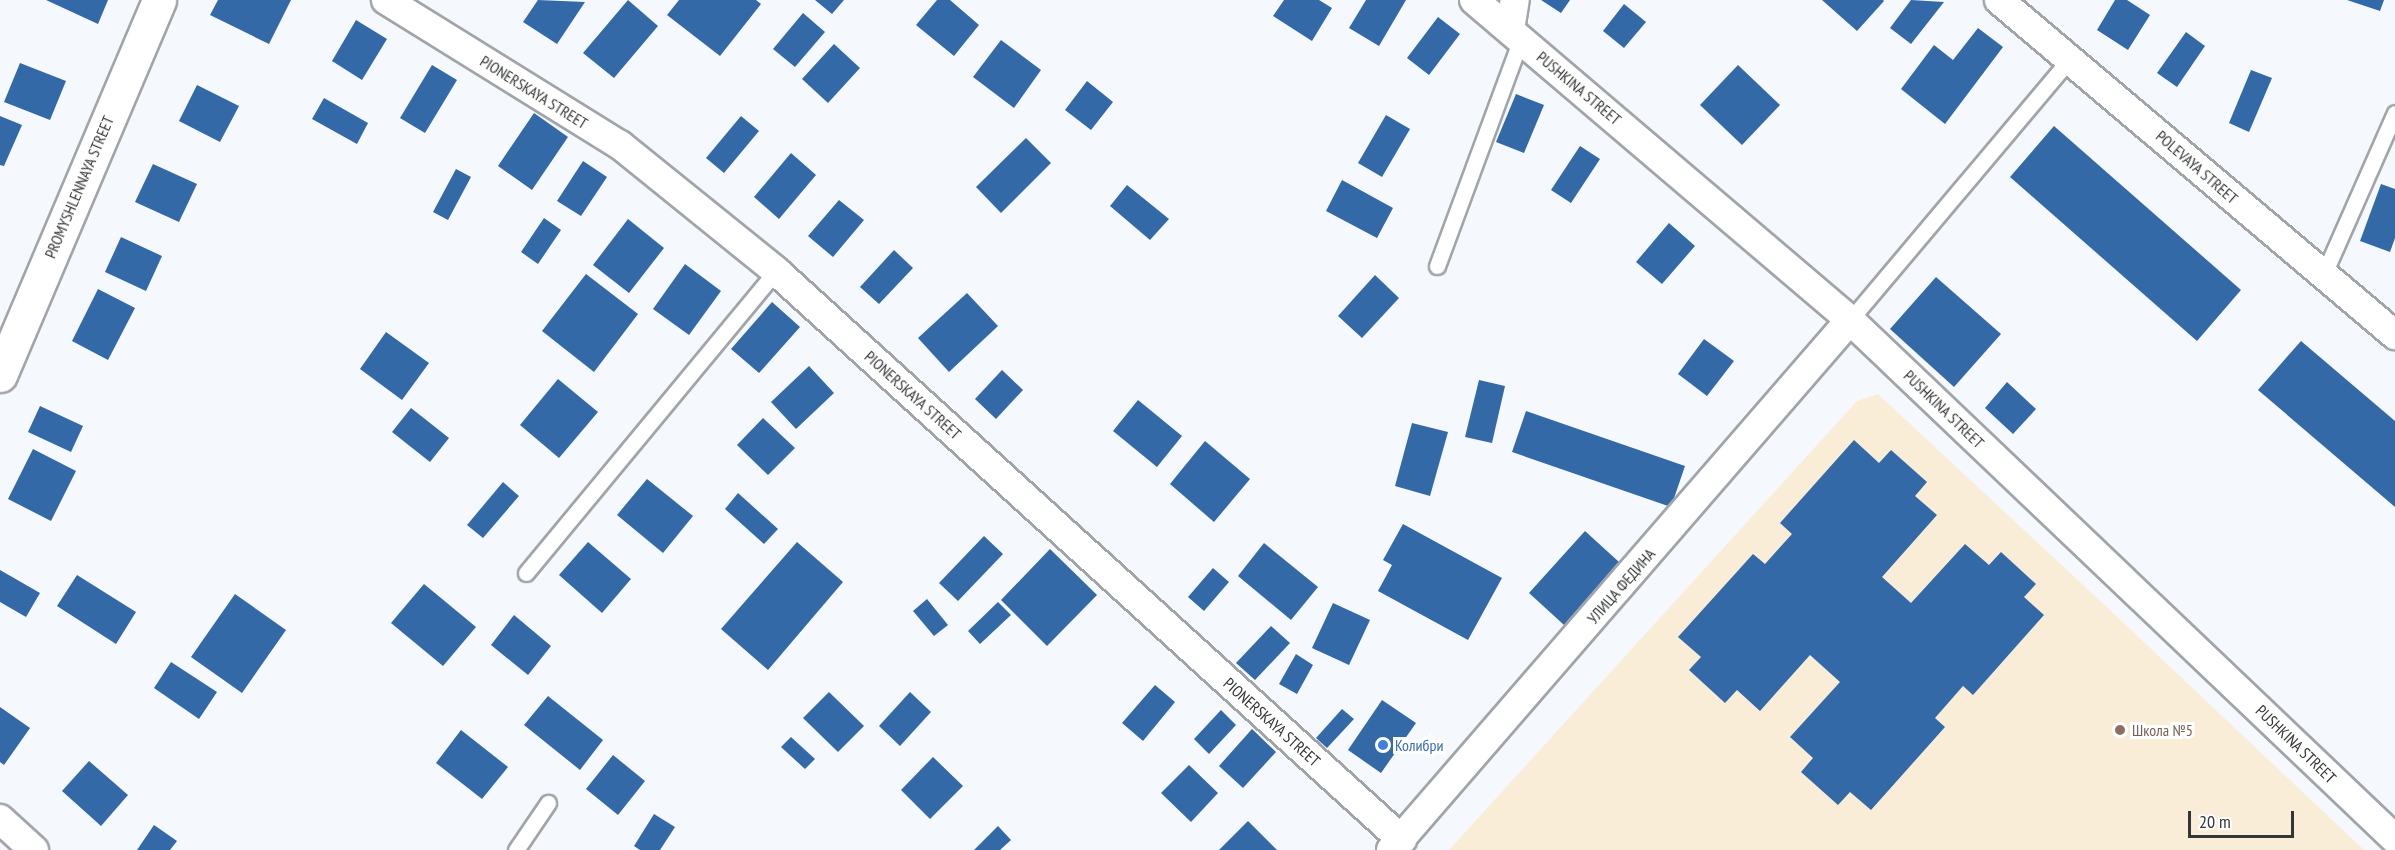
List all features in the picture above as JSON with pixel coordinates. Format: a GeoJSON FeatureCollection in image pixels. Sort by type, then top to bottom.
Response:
{"type":"FeatureCollection","features":[{"type":"Feature","properties":{"kind":"street","name":"PROMYSHLENNAYA STREET"},"geometry":{"type":"LineString","coordinates":[[0,375],[159,0]]}},
{"type":"Feature","properties":{"kind":"street","name":"PIONERSKAYA STREET"},"geometry":{"type":"LineString","coordinates":[[386,0],[620,145],[776,271],[1396,845]]}},
{"type":"Feature","properties":{"kind":"street","name":"PUSHKINA STREET"},"geometry":{"type":"LineString","coordinates":[[1474,0],[1850,320],[2395,839]]}},
{"type":"Feature","properties":{"kind":"street"},"geometry":{"type":"LineString","coordinates":[[1515,0],[1515,34]]}},
{"type":"Feature","properties":{"kind":"street","name":"POLEVAYA STREET"},"geometry":{"type":"LineString","coordinates":[[1999,0],[2071,58],[2323,276],[2395,335]]}},
{"type":"Feature","properties":{"kind":"street","name":"УЛИЦА ФЕДИНА"},"geometry":{"type":"LineString","coordinates":[[1396,845],[1850,320]]}},
{"type":"Feature","properties":{"kind":"street"},"geometry":{"type":"LineString","coordinates":[[0,819],[34,850]]}},
{"type":"Feature","properties":{"kind":"lane"},"geometry":{"type":"LineString","coordinates":[[1437,266],[1515,34]]}},
{"type":"Feature","properties":{"kind":"lane"},"geometry":{"type":"LineString","coordinates":[[1850,320],[2071,58]]}},
{"type":"Feature","properties":{"kind":"lane"},"geometry":{"type":"LineString","coordinates":[[2323,276],[2395,113]]}},
{"type":"Feature","properties":{"kind":"lane"},"geometry":{"type":"LineString","coordinates":[[526,573],[776,271]]}},
{"type":"Feature","properties":{"kind":"lane"},"geometry":{"type":"LineString","coordinates":[[516,850],[548,803]]}},
{"type":"Feature","properties":{"kind":"shaded area"},"geometry":{"type":"Polygon","coordinates":[[[1878,394],[2364,850],[1449,850],[1857,401],[1878,394]]]}},
{"type":"Feature","properties":{"kind":"building"},"geometry":{"type":"Polygon","coordinates":[[[46,0],[108,0],[98,24],[46,0]]]}},
{"type":"Feature","properties":{"kind":"building"},"geometry":{"type":"Polygon","coordinates":[[[218,0],[291,0],[269,44],[210,15],[218,0]]]}},
{"type":"Feature","properties":{"kind":"building"},"geometry":{"type":"Polygon","coordinates":[[[538,0],[585,2],[557,44],[523,22],[538,0]]]}},
{"type":"Feature","properties":{"kind":"building"},"geometry":{"type":"Polygon","coordinates":[[[628,0],[658,26],[614,78],[583,53],[628,0]]]}},
{"type":"Feature","properties":{"kind":"building"},"geometry":{"type":"Polygon","coordinates":[[[679,0],[756,0],[761,4],[720,56],[667,15],[679,0]]]}},
{"type":"Feature","properties":{"kind":"building"},"geometry":{"type":"Polygon","coordinates":[[[815,0],[844,0],[832,14],[815,0]]]}},
{"type":"Feature","properties":{"kind":"building"},"geometry":{"type":"Polygon","coordinates":[[[937,0],[950,0],[979,25],[954,56],[916,25],[937,0]]]}},
{"type":"Feature","properties":{"kind":"building"},"geometry":{"type":"Polygon","coordinates":[[[1284,0],[1319,0],[1332,8],[1312,41],[1273,16],[1284,0]]]}},
{"type":"Feature","properties":{"kind":"building"},"geometry":{"type":"Polygon","coordinates":[[[1366,0],[1406,0],[1379,46],[1349,28],[1366,0]]]}},
{"type":"Feature","properties":{"kind":"building"},"geometry":{"type":"Polygon","coordinates":[[[1541,0],[1570,0],[1561,13],[1541,0]]]}},
{"type":"Feature","properties":{"kind":"building"},"geometry":{"type":"Polygon","coordinates":[[[1822,0],[1883,0],[1884,1],[1857,31],[1822,0]]]}},
{"type":"Feature","properties":{"kind":"building"},"geometry":{"type":"Polygon","coordinates":[[[1911,0],[1944,2],[1911,44],[1890,28],[1911,0]]]}},
{"type":"Feature","properties":{"kind":"building"},"geometry":{"type":"Polygon","coordinates":[[[2115,0],[2127,0],[2150,15],[2128,50],[2097,30],[2115,0]]]}},
{"type":"Feature","properties":{"kind":"building"},"geometry":{"type":"Polygon","coordinates":[[[2347,0],[2384,0],[2380,11],[2347,0]]]}},
{"type":"Feature","properties":{"kind":"building"},"geometry":{"type":"Polygon","coordinates":[[[1624,4],[1646,22],[1624,48],[1603,31],[1624,4]]]}},
{"type":"Feature","properties":{"kind":"building"},"geometry":{"type":"Polygon","coordinates":[[[803,13],[825,32],[795,67],[773,49],[803,13]]]}},
{"type":"Feature","properties":{"kind":"building"},"geometry":{"type":"Polygon","coordinates":[[[1438,17],[1460,34],[1429,75],[1407,58],[1438,17]]]}},
{"type":"Feature","properties":{"kind":"building"},"geometry":{"type":"Polygon","coordinates":[[[356,20],[387,39],[362,80],[332,61],[356,20]]]}},
{"type":"Feature","properties":{"kind":"building"},"geometry":{"type":"Polygon","coordinates":[[[1978,28],[2003,47],[1945,124],[1901,89],[1934,45],[1953,60],[1978,28]]]}},
{"type":"Feature","properties":{"kind":"building"},"geometry":{"type":"Polygon","coordinates":[[[2186,32],[2205,46],[2177,87],[2157,73],[2186,32]]]}},
{"type":"Feature","properties":{"kind":"building"},"geometry":{"type":"Polygon","coordinates":[[[1001,40],[1041,70],[1014,108],[973,77],[1001,40]]]}},
{"type":"Feature","properties":{"kind":"building"},"geometry":{"type":"Polygon","coordinates":[[[834,44],[860,68],[828,103],[802,79],[834,44]]]}},
{"type":"Feature","properties":{"kind":"building"},"geometry":{"type":"Polygon","coordinates":[[[20,63],[66,81],[50,120],[4,102],[20,63]]]}},
{"type":"Feature","properties":{"kind":"building"},"geometry":{"type":"Polygon","coordinates":[[[432,65],[457,80],[425,133],[400,118],[432,65]]]}},
{"type":"Feature","properties":{"kind":"building"},"geometry":{"type":"Polygon","coordinates":[[[1738,65],[1780,105],[1742,145],[1700,105],[1738,65]]]}},
{"type":"Feature","properties":{"kind":"building"},"geometry":{"type":"Polygon","coordinates":[[[2251,70],[2272,78],[2249,132],[2229,123],[2251,70]]]}},
{"type":"Feature","properties":{"kind":"building"},"geometry":{"type":"Polygon","coordinates":[[[1087,81],[1113,102],[1091,130],[1065,110],[1087,81]]]}},
{"type":"Feature","properties":{"kind":"building"},"geometry":{"type":"Polygon","coordinates":[[[197,85],[239,106],[220,142],[179,121],[197,85]]]}},
{"type":"Feature","properties":{"kind":"building"},"geometry":{"type":"Polygon","coordinates":[[[1516,94],[1544,105],[1524,153],[1496,142],[1516,94]]]}},
{"type":"Feature","properties":{"kind":"building"},"geometry":{"type":"Polygon","coordinates":[[[324,98],[368,123],[357,144],[312,119],[324,98]]]}},
{"type":"Feature","properties":{"kind":"building"},"geometry":{"type":"Polygon","coordinates":[[[534,113],[568,137],[532,190],[498,166],[534,113]]]}},
{"type":"Feature","properties":{"kind":"building"},"geometry":{"type":"Polygon","coordinates":[[[1386,115],[1410,129],[1382,177],[1358,163],[1386,115]]]}},
{"type":"Feature","properties":{"kind":"building"},"geometry":{"type":"Polygon","coordinates":[[[0,116],[22,125],[4,166],[0,165],[0,116]]]}},
{"type":"Feature","properties":{"kind":"building"},"geometry":{"type":"Polygon","coordinates":[[[741,116],[759,131],[724,173],[706,158],[741,116]]]}},
{"type":"Feature","properties":{"kind":"building"},"geometry":{"type":"Polygon","coordinates":[[[2054,126],[2241,290],[2197,341],[2010,177],[2054,126]]]}},
{"type":"Feature","properties":{"kind":"building"},"geometry":{"type":"Polygon","coordinates":[[[1026,138],[1051,163],[1001,213],[976,187],[1026,138]]]}},
{"type":"Feature","properties":{"kind":"building"},"geometry":{"type":"Polygon","coordinates":[[[1580,146],[1600,159],[1571,203],[1551,190],[1580,146]]]}},
{"type":"Feature","properties":{"kind":"building"},"geometry":{"type":"Polygon","coordinates":[[[791,153],[816,175],[779,219],[754,197],[791,153]]]}},
{"type":"Feature","properties":{"kind":"building"},"geometry":{"type":"Polygon","coordinates":[[[583,161],[607,177],[581,216],[557,201],[583,161]]]}},
{"type":"Feature","properties":{"kind":"building"},"geometry":{"type":"Polygon","coordinates":[[[153,164],[197,184],[179,222],[135,202],[153,164]]]}},
{"type":"Feature","properties":{"kind":"building"},"geometry":{"type":"Polygon","coordinates":[[[456,169],[471,177],[448,220],[433,212],[456,169]]]}},
{"type":"Feature","properties":{"kind":"building"},"geometry":{"type":"Polygon","coordinates":[[[1342,180],[1393,208],[1377,238],[1326,211],[1342,180]]]}},
{"type":"Feature","properties":{"kind":"building"},"geometry":{"type":"Polygon","coordinates":[[[2381,184],[2395,189],[2395,238],[2390,252],[2360,241],[2381,184]]]}},
{"type":"Feature","properties":{"kind":"building"},"geometry":{"type":"Polygon","coordinates":[[[1127,185],[1169,219],[1150,240],[1110,206],[1127,185]]]}},
{"type":"Feature","properties":{"kind":"building"},"geometry":{"type":"Polygon","coordinates":[[[839,200],[864,220],[833,257],[808,236],[839,200]]]}},
{"type":"Feature","properties":{"kind":"building"},"geometry":{"type":"Polygon","coordinates":[[[544,218],[561,230],[538,264],[521,252],[544,218]]]}},
{"type":"Feature","properties":{"kind":"building"},"geometry":{"type":"Polygon","coordinates":[[[628,219],[664,248],[629,293],[593,265],[628,219]]]}},
{"type":"Feature","properties":{"kind":"building"},"geometry":{"type":"Polygon","coordinates":[[[1669,223],[1695,246],[1662,284],[1636,262],[1669,223]]]}},
{"type":"Feature","properties":{"kind":"building"},"geometry":{"type":"Polygon","coordinates":[[[121,237],[162,256],[146,291],[105,272],[121,237]]]}},
{"type":"Feature","properties":{"kind":"building"},"geometry":{"type":"Polygon","coordinates":[[[894,250],[913,268],[879,304],[860,287],[894,250]]]}},
{"type":"Feature","properties":{"kind":"building"},"geometry":{"type":"Polygon","coordinates":[[[685,264],[721,291],[689,335],[653,309],[685,264]]]}},
{"type":"Feature","properties":{"kind":"building"},"geometry":{"type":"Polygon","coordinates":[[[586,274],[638,314],[594,372],[542,331],[586,274]]]}},
{"type":"Feature","properties":{"kind":"building"},"geometry":{"type":"Polygon","coordinates":[[[1375,275],[1399,298],[1362,338],[1338,316],[1375,275]]]}},
{"type":"Feature","properties":{"kind":"building"},"geometry":{"type":"Polygon","coordinates":[[[1936,277],[2001,334],[1954,387],[1890,329],[1936,277]]]}},
{"type":"Feature","properties":{"kind":"building"},"geometry":{"type":"Polygon","coordinates":[[[98,289],[135,308],[108,360],[72,341],[98,289]]]}},
{"type":"Feature","properties":{"kind":"building"},"geometry":{"type":"Polygon","coordinates":[[[967,293],[998,326],[949,372],[918,338],[967,293]]]}},
{"type":"Feature","properties":{"kind":"building"},"geometry":{"type":"Polygon","coordinates":[[[772,302],[800,327],[759,373],[731,349],[772,302]]]}},
{"type":"Feature","properties":{"kind":"building"},"geometry":{"type":"Polygon","coordinates":[[[386,332],[429,363],[402,400],[360,369],[386,332]]]}},
{"type":"Feature","properties":{"kind":"building"},"geometry":{"type":"Polygon","coordinates":[[[1704,339],[1734,361],[1707,396],[1678,374],[1704,339]]]}},
{"type":"Feature","properties":{"kind":"building"},"geometry":{"type":"Polygon","coordinates":[[[2301,341],[2395,421],[2395,507],[2258,390],[2301,341]]]}},
{"type":"Feature","properties":{"kind":"building"},"geometry":{"type":"Polygon","coordinates":[[[809,366],[834,393],[796,429],[771,402],[809,366]]]}},
{"type":"Feature","properties":{"kind":"building"},"geometry":{"type":"Polygon","coordinates":[[[1002,370],[1023,390],[996,419],[975,399],[1002,370]]]}},
{"type":"Feature","properties":{"kind":"building"},"geometry":{"type":"Polygon","coordinates":[[[558,379],[598,412],[559,458],[520,425],[558,379]]]}},
{"type":"Feature","properties":{"kind":"building"},"geometry":{"type":"Polygon","coordinates":[[[1479,380],[1505,386],[1492,443],[1465,437],[1479,380]]]}},
{"type":"Feature","properties":{"kind":"building"},"geometry":{"type":"Polygon","coordinates":[[[2007,382],[2036,409],[2013,434],[1985,408],[2007,382]]]}},
{"type":"Feature","properties":{"kind":"building"},"geometry":{"type":"Polygon","coordinates":[[[1138,400],[1182,436],[1157,467],[1113,431],[1138,400]]]}},
{"type":"Feature","properties":{"kind":"building"},"geometry":{"type":"Polygon","coordinates":[[[40,406],[83,426],[71,452],[28,432],[40,406]]]}},
{"type":"Feature","properties":{"kind":"building"},"geometry":{"type":"Polygon","coordinates":[[[411,408],[449,438],[430,462],[392,432],[411,408]]]}},
{"type":"Feature","properties":{"kind":"building"},"geometry":{"type":"Polygon","coordinates":[[[1526,411],[1685,466],[1671,507],[1512,452],[1526,411]]]}},
{"type":"Feature","properties":{"kind":"building"},"geometry":{"type":"Polygon","coordinates":[[[763,418],[795,448],[768,475],[737,445],[763,418]]]}},
{"type":"Feature","properties":{"kind":"building"},"geometry":{"type":"Polygon","coordinates":[[[1412,423],[1448,432],[1430,496],[1395,486],[1412,423]]]}},
{"type":"Feature","properties":{"kind":"building"},"geometry":{"type":"Polygon","coordinates":[[[1854,440],[1879,463],[1891,450],[1927,482],[1915,496],[1937,515],[1882,577],[1911,603],[1965,544],[1989,565],[2001,552],[2036,584],[2024,597],[2044,615],[1973,695],[1963,686],[1935,718],[1945,727],[1871,810],[1850,792],[1838,805],[1801,772],[1813,758],[1790,737],[1840,682],[1810,655],[1760,711],[1737,690],[1725,703],[1689,670],[1701,657],[1678,637],[1753,554],[1765,564],[1792,534],[1780,523],[1854,440]]]}},
{"type":"Feature","properties":{"kind":"building"},"geometry":{"type":"Polygon","coordinates":[[[1205,441],[1250,479],[1214,522],[1170,484],[1205,441]]]}},
{"type":"Feature","properties":{"kind":"building"},"geometry":{"type":"Polygon","coordinates":[[[33,449],[76,471],[51,521],[8,499],[33,449]]]}},
{"type":"Feature","properties":{"kind":"building"},"geometry":{"type":"Polygon","coordinates":[[[647,479],[693,516],[663,553],[617,515],[647,479]]]}},
{"type":"Feature","properties":{"kind":"building"},"geometry":{"type":"Polygon","coordinates":[[[503,482],[519,496],[483,538],[467,525],[503,482]]]}},
{"type":"Feature","properties":{"kind":"building"},"geometry":{"type":"Polygon","coordinates":[[[738,493],[778,529],[764,544],[725,509],[738,493]]]}},
{"type":"Feature","properties":{"kind":"building"},"geometry":{"type":"Polygon","coordinates":[[[1403,524],[1502,578],[1468,640],[1378,591],[1392,565],[1383,560],[1403,524]]]}},
{"type":"Feature","properties":{"kind":"building"},"geometry":{"type":"Polygon","coordinates":[[[1585,531],[1619,562],[1564,625],[1529,593],[1585,531]]]}},
{"type":"Feature","properties":{"kind":"building"},"geometry":{"type":"Polygon","coordinates":[[[984,536],[1003,554],[958,601],[939,583],[984,536]]]}},
{"type":"Feature","properties":{"kind":"building"},"geometry":{"type":"Polygon","coordinates":[[[588,542],[631,579],[602,613],[559,575],[588,542]]]}},
{"type":"Feature","properties":{"kind":"building"},"geometry":{"type":"Polygon","coordinates":[[[797,542],[843,582],[768,670],[721,629],[797,542]]]}},
{"type":"Feature","properties":{"kind":"building"},"geometry":{"type":"Polygon","coordinates":[[[1264,543],[1318,587],[1291,620],[1238,576],[1264,543]]]}},
{"type":"Feature","properties":{"kind":"building"},"geometry":{"type":"Polygon","coordinates":[[[1050,549],[1097,595],[1047,646],[1001,600],[1050,549]]]}},
{"type":"Feature","properties":{"kind":"building"},"geometry":{"type":"Polygon","coordinates":[[[1213,568],[1229,582],[1204,611],[1188,597],[1213,568]]]}},
{"type":"Feature","properties":{"kind":"building"},"geometry":{"type":"Polygon","coordinates":[[[0,570],[40,593],[26,617],[0,602],[0,570]]]}},
{"type":"Feature","properties":{"kind":"building"},"geometry":{"type":"Polygon","coordinates":[[[77,575],[136,612],[116,644],[57,606],[77,575]]]}},
{"type":"Feature","properties":{"kind":"building"},"geometry":{"type":"Polygon","coordinates":[[[424,584],[476,627],[443,666],[391,623],[424,584]]]}},
{"type":"Feature","properties":{"kind":"building"},"geometry":{"type":"Polygon","coordinates":[[[235,594],[286,630],[242,693],[191,657],[235,594]]]}},
{"type":"Feature","properties":{"kind":"building"},"geometry":{"type":"Polygon","coordinates":[[[927,599],[948,625],[934,636],[913,611],[927,599]]]}},
{"type":"Feature","properties":{"kind":"building"},"geometry":{"type":"Polygon","coordinates":[[[998,602],[1011,615],[980,644],[968,631],[998,602]]]}},
{"type":"Feature","properties":{"kind":"building"},"geometry":{"type":"Polygon","coordinates":[[[1333,603],[1370,620],[1349,665],[1312,648],[1333,603]]]}},
{"type":"Feature","properties":{"kind":"building"},"geometry":{"type":"Polygon","coordinates":[[[514,615],[551,646],[528,675],[491,645],[514,615]]]}},
{"type":"Feature","properties":{"kind":"building"},"geometry":{"type":"Polygon","coordinates":[[[1271,626],[1290,643],[1255,680],[1236,663],[1271,626]]]}},
{"type":"Feature","properties":{"kind":"building"},"geometry":{"type":"Polygon","coordinates":[[[1296,654],[1313,665],[1297,694],[1279,684],[1296,654]]]}},
{"type":"Feature","properties":{"kind":"building"},"geometry":{"type":"Polygon","coordinates":[[[171,662],[217,692],[199,719],[154,688],[171,662]]]}},
{"type":"Feature","properties":{"kind":"building"},"geometry":{"type":"Polygon","coordinates":[[[1155,685],[1175,702],[1143,741],[1122,723],[1155,685]]]}},
{"type":"Feature","properties":{"kind":"building"},"geometry":{"type":"Polygon","coordinates":[[[829,692],[864,726],[838,752],[803,718],[829,692]]]}},
{"type":"Feature","properties":{"kind":"building"},"geometry":{"type":"Polygon","coordinates":[[[910,692],[931,712],[900,746],[879,726],[910,692]]]}},
{"type":"Feature","properties":{"kind":"building"},"geometry":{"type":"Polygon","coordinates":[[[548,696],[603,740],[580,770],[524,725],[548,696]]]}},
{"type":"Feature","properties":{"kind":"building"},"geometry":{"type":"Polygon","coordinates":[[[1382,700],[1416,723],[1381,773],[1348,750],[1382,700]]]}},
{"type":"Feature","properties":{"kind":"building"},"geometry":{"type":"Polygon","coordinates":[[[0,707],[30,728],[4,765],[0,762],[0,707]]]}},
{"type":"Feature","properties":{"kind":"building"},"geometry":{"type":"Polygon","coordinates":[[[1342,709],[1354,719],[1327,748],[1316,738],[1342,709]]]}},
{"type":"Feature","properties":{"kind":"building"},"geometry":{"type":"Polygon","coordinates":[[[1221,710],[1236,725],[1209,754],[1194,739],[1221,710]]]}},
{"type":"Feature","properties":{"kind":"building"},"geometry":{"type":"Polygon","coordinates":[[[1252,729],[1276,752],[1243,788],[1219,766],[1252,729]]]}},
{"type":"Feature","properties":{"kind":"building"},"geometry":{"type":"Polygon","coordinates":[[[461,730],[508,767],[482,799],[436,763],[461,730]]]}},
{"type":"Feature","properties":{"kind":"building"},"geometry":{"type":"Polygon","coordinates":[[[791,737],[815,759],[805,769],[781,747],[791,737]]]}},
{"type":"Feature","properties":{"kind":"building"},"geometry":{"type":"Polygon","coordinates":[[[613,755],[645,781],[618,815],[586,789],[613,755]]]}},
{"type":"Feature","properties":{"kind":"building"},"geometry":{"type":"Polygon","coordinates":[[[933,757],[963,786],[930,819],[901,790],[933,757]]]}},
{"type":"Feature","properties":{"kind":"building"},"geometry":{"type":"Polygon","coordinates":[[[89,761],[128,795],[101,826],[62,791],[89,761]]]}},
{"type":"Feature","properties":{"kind":"building"},"geometry":{"type":"Polygon","coordinates":[[[1189,765],[1218,793],[1191,822],[1161,793],[1189,765]]]}},
{"type":"Feature","properties":{"kind":"building"},"geometry":{"type":"Polygon","coordinates":[[[654,814],[675,827],[660,850],[640,850],[634,846],[654,814]]]}},
{"type":"Feature","properties":{"kind":"building"},"geometry":{"type":"Polygon","coordinates":[[[1248,821],[1277,850],[1219,850],[1248,821]]]}},
{"type":"Feature","properties":{"kind":"building"},"geometry":{"type":"Polygon","coordinates":[[[154,825],[177,841],[170,850],[137,850],[154,825]]]}},
{"type":"Feature","properties":{"kind":"building"},"geometry":{"type":"Polygon","coordinates":[[[998,826],[1011,840],[1000,850],[974,850],[998,826]]]}},
{"type":"Feature","properties":{"kind":"place","name":"Школа №5"},"geometry":{"type":"Point","coordinates":[2120,730]}},
{"type":"Feature","properties":{"kind":"place","name":"Колибри"},"geometry":{"type":"Point","coordinates":[1383,745]}}]}
